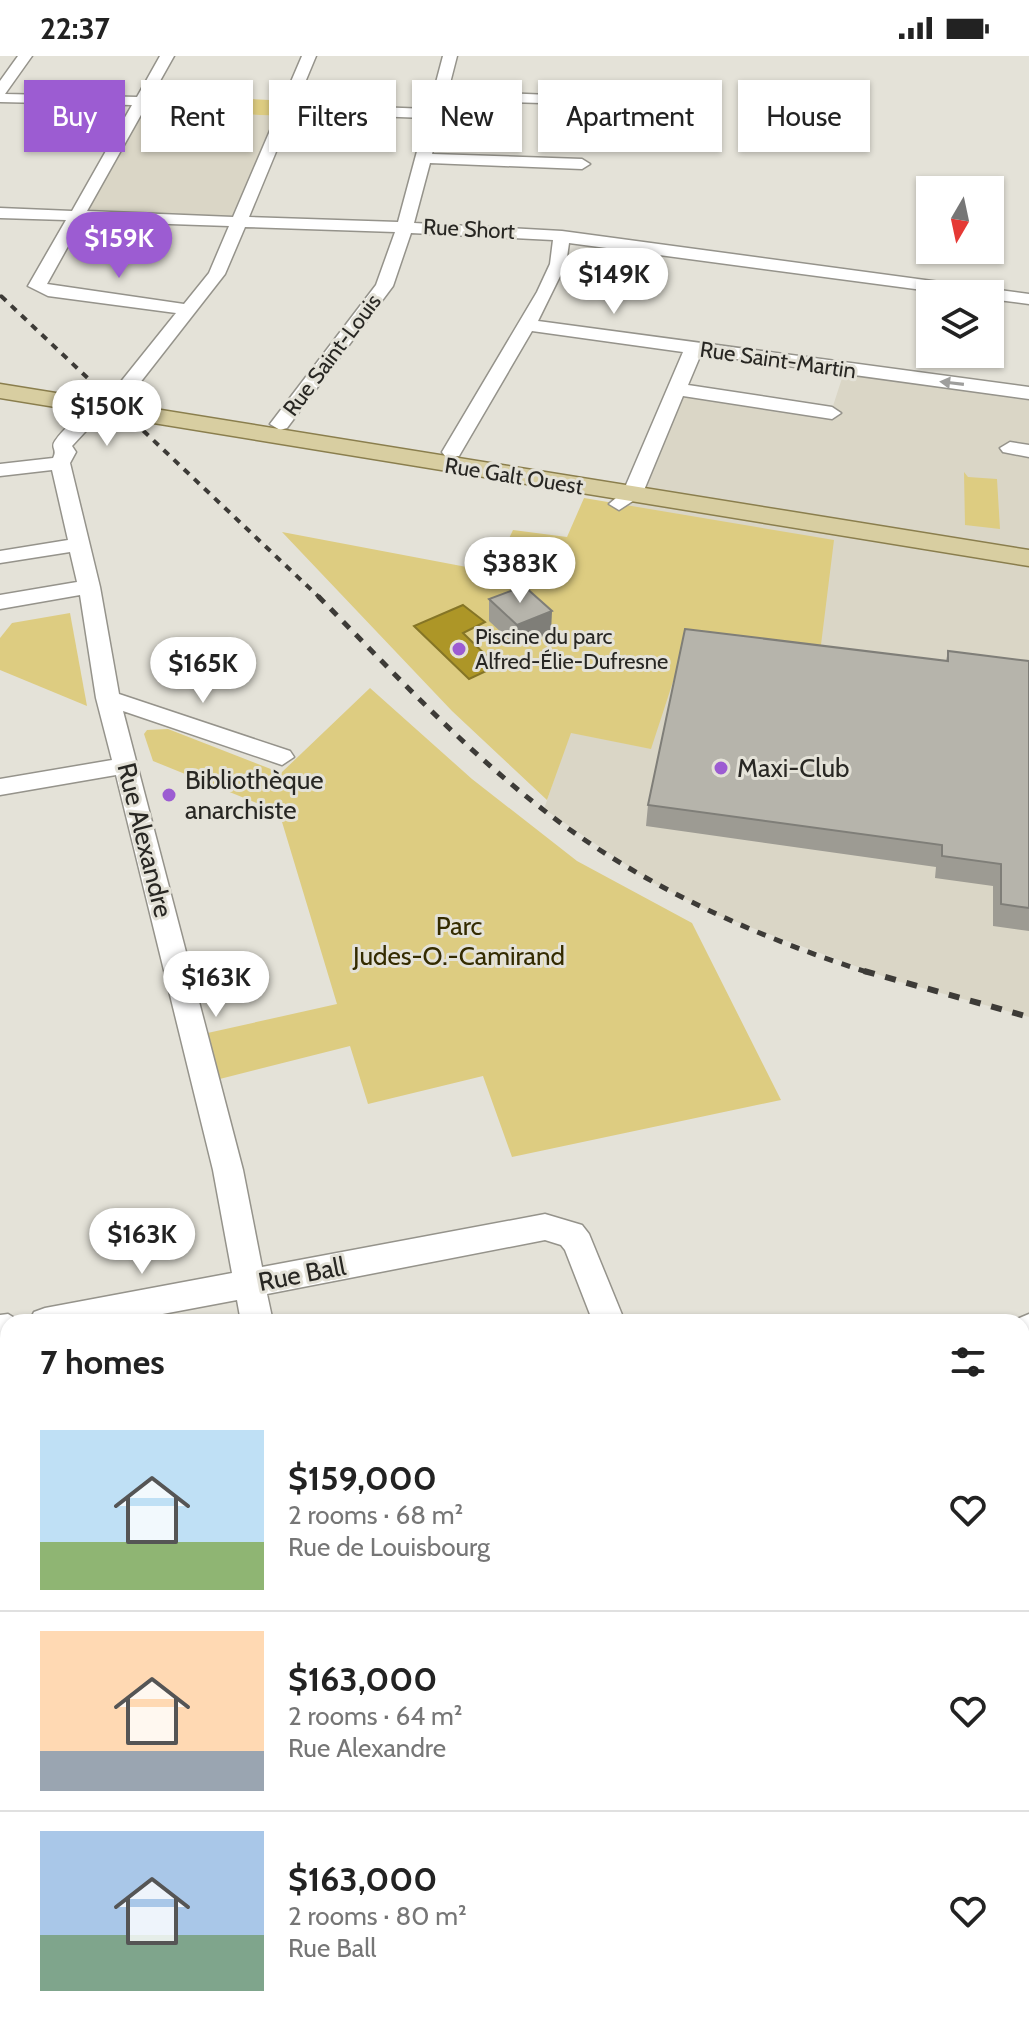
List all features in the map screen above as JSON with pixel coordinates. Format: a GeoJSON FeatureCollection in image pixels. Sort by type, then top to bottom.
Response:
{"type":"FeatureCollection","features":[{"type":"Feature","properties":{"kind":"main road","name":"Rue Galt Ouest"},"geometry":{"type":"LineString","coordinates":[[0,379],[112,403],[629,494],[1029,558]]}},
{"type":"Feature","properties":{"kind":"main road","name":"Rue Galt Ouest"},"geometry":{"type":"LineString","coordinates":[[0,391],[280,424],[452,452],[629,494],[1029,545]]}},
{"type":"Feature","properties":{"kind":"street"},"geometry":{"type":"LineString","coordinates":[[0,91],[25,56]]}},
{"type":"Feature","properties":{"kind":"street"},"geometry":{"type":"LineString","coordinates":[[167,56],[37,281],[40,289],[191,310]]}},
{"type":"Feature","properties":{"kind":"street"},"geometry":{"type":"LineString","coordinates":[[300,80],[309,56]]}},
{"type":"Feature","properties":{"kind":"street","name":"Rue Saint-Louis"},"geometry":{"type":"LineString","coordinates":[[444,80],[450,56]]}},
{"type":"Feature","properties":{"kind":"street"},"geometry":{"type":"LineString","coordinates":[[0,98],[140,101]]}},
{"type":"Feature","properties":{"kind":"street"},"geometry":{"type":"LineString","coordinates":[[0,470],[63,458],[78,448],[105,418],[112,403],[191,310],[217,274],[270,152]]}},
{"type":"Feature","properties":{"kind":"street","name":"Rue Saint-Louis"},"geometry":{"type":"LineString","coordinates":[[280,424],[384,286],[405,227],[424,152]]}},
{"type":"Feature","properties":{"kind":"street"},"geometry":{"type":"LineString","coordinates":[[422,158],[582,164]]}},
{"type":"Feature","properties":{"kind":"street","name":"Rue Short"},"geometry":{"type":"LineString","coordinates":[[0,213],[405,227],[562,236],[1029,299]]}},
{"type":"Feature","properties":{"kind":"street"},"geometry":{"type":"LineString","coordinates":[[452,452],[552,279],[562,236]]}},
{"type":"Feature","properties":{"kind":"street","name":"Rue Saint-Martin"},"geometry":{"type":"LineString","coordinates":[[528,325],[1029,393]]}},
{"type":"Feature","properties":{"kind":"street"},"geometry":{"type":"LineString","coordinates":[[629,494],[694,348]]}},
{"type":"Feature","properties":{"kind":"street"},"geometry":{"type":"LineString","coordinates":[[676,389],[832,413]]}},
{"type":"Feature","properties":{"kind":"street","name":"Rue Alexandre"},"geometry":{"type":"LineString","coordinates":[[63,458],[108,698],[208,1082],[255,1314]]}},
{"type":"Feature","properties":{"kind":"street"},"geometry":{"type":"LineString","coordinates":[[0,557],[80,544]]}},
{"type":"Feature","properties":{"kind":"street"},"geometry":{"type":"LineString","coordinates":[[0,602],[89,587]]}},
{"type":"Feature","properties":{"kind":"street"},"geometry":{"type":"LineString","coordinates":[[108,698],[282,757]]}},
{"type":"Feature","properties":{"kind":"street"},"geometry":{"type":"LineString","coordinates":[[0,787],[127,765]]}},
{"type":"Feature","properties":{"kind":"street","name":"Rue Ball"},"geometry":{"type":"LineString","coordinates":[[88,1314],[521,1231],[560,1230],[571,1234],[578,1243],[606,1314]]}},
{"type":"Feature","properties":{"kind":"shaded area"},"geometry":{"type":"Polygon","coordinates":[[[136,110],[141,110],[141,152],[253,152],[253,115],[269,115],[269,152],[239,221],[75,215],[112,152],[125,152],[125,129],[136,110]]]}},
{"type":"Feature","properties":{"kind":"shaded area"},"geometry":{"type":"Polygon","coordinates":[[[845,369],[1029,393],[1029,1017],[893,980],[717,915],[650,881],[544,809],[570,733],[619,504],[676,389],[831,412],[845,369]]]}},
{"type":"Feature","properties":{"kind":"shaded area","name":"Piscine du parc Alfred-Élie-Dufresne"},"geometry":{"type":"Polygon","coordinates":[[[463,605],[485,622],[463,633],[497,666],[469,679],[414,626],[463,605]]]}},
{"type":"Feature","properties":{"kind":"green space"},"geometry":{"type":"Polygon","coordinates":[[[253,99],[269,100],[269,115],[253,115],[253,99]]]}},
{"type":"Feature","properties":{"kind":"green space"},"geometry":{"type":"Polygon","coordinates":[[[964,472],[968,477],[997,479],[1000,529],[965,525],[964,472]]]}},
{"type":"Feature","properties":{"kind":"green space"},"geometry":{"type":"Polygon","coordinates":[[[584,498],[834,540],[818,669],[683,651],[651,749],[571,733],[547,800],[452,711],[282,532],[493,572],[513,530],[567,537],[584,498]]]}},
{"type":"Feature","properties":{"kind":"green space"},"geometry":{"type":"Polygon","coordinates":[[[70,613],[87,706],[0,670],[0,638],[12,623],[70,613]]]}},
{"type":"Feature","properties":{"kind":"green space","name":"Parc Judes-O.-Camirand"},"geometry":{"type":"Polygon","coordinates":[[[370,688],[472,779],[577,861],[692,923],[781,1100],[512,1157],[483,1076],[368,1104],[350,1046],[208,1082],[194,1036],[337,1004],[279,812],[153,761],[144,734],[147,730],[168,729],[281,773],[370,688]]]}},
{"type":"Feature","properties":{"kind":"building"},"geometry":{"type":"Polygon","coordinates":[[[524,586],[552,611],[517,625],[489,599],[524,586]]]}},
{"type":"Feature","properties":{"kind":"building"},"geometry":{"type":"Polygon","coordinates":[[[685,629],[948,661],[948,651],[1029,661],[1029,908],[1001,904],[1001,864],[942,856],[942,845],[648,805],[685,629]]]}},
{"type":"Feature","properties":{"kind":"railway"},"geometry":{"type":"LineString","coordinates":[[1,296],[319,597]]}},
{"type":"Feature","properties":{"kind":"railway"},"geometry":{"type":"LineString","coordinates":[[319,597],[491,767],[590,843],[705,909],[787,944],[864,971]]}},
{"type":"Feature","properties":{"kind":"railway"},"geometry":{"type":"LineString","coordinates":[[864,971],[1029,1017]]}},
{"type":"Feature","properties":{"kind":"railway"},"geometry":{"type":"LineString","coordinates":[[864,971],[870,973]]}},
{"type":"Feature","properties":{"kind":"place","name":"Piscine du parc Alfred-Élie-Dufresne"},"geometry":{"type":"Point","coordinates":[459,649]}},
{"type":"Feature","properties":{"kind":"place","name":"Maxi-Club"},"geometry":{"type":"Point","coordinates":[721,768]}},
{"type":"Feature","properties":{"kind":"place","name":"Bibliothèque anarchiste"},"geometry":{"type":"Point","coordinates":[169,795]}}]}
